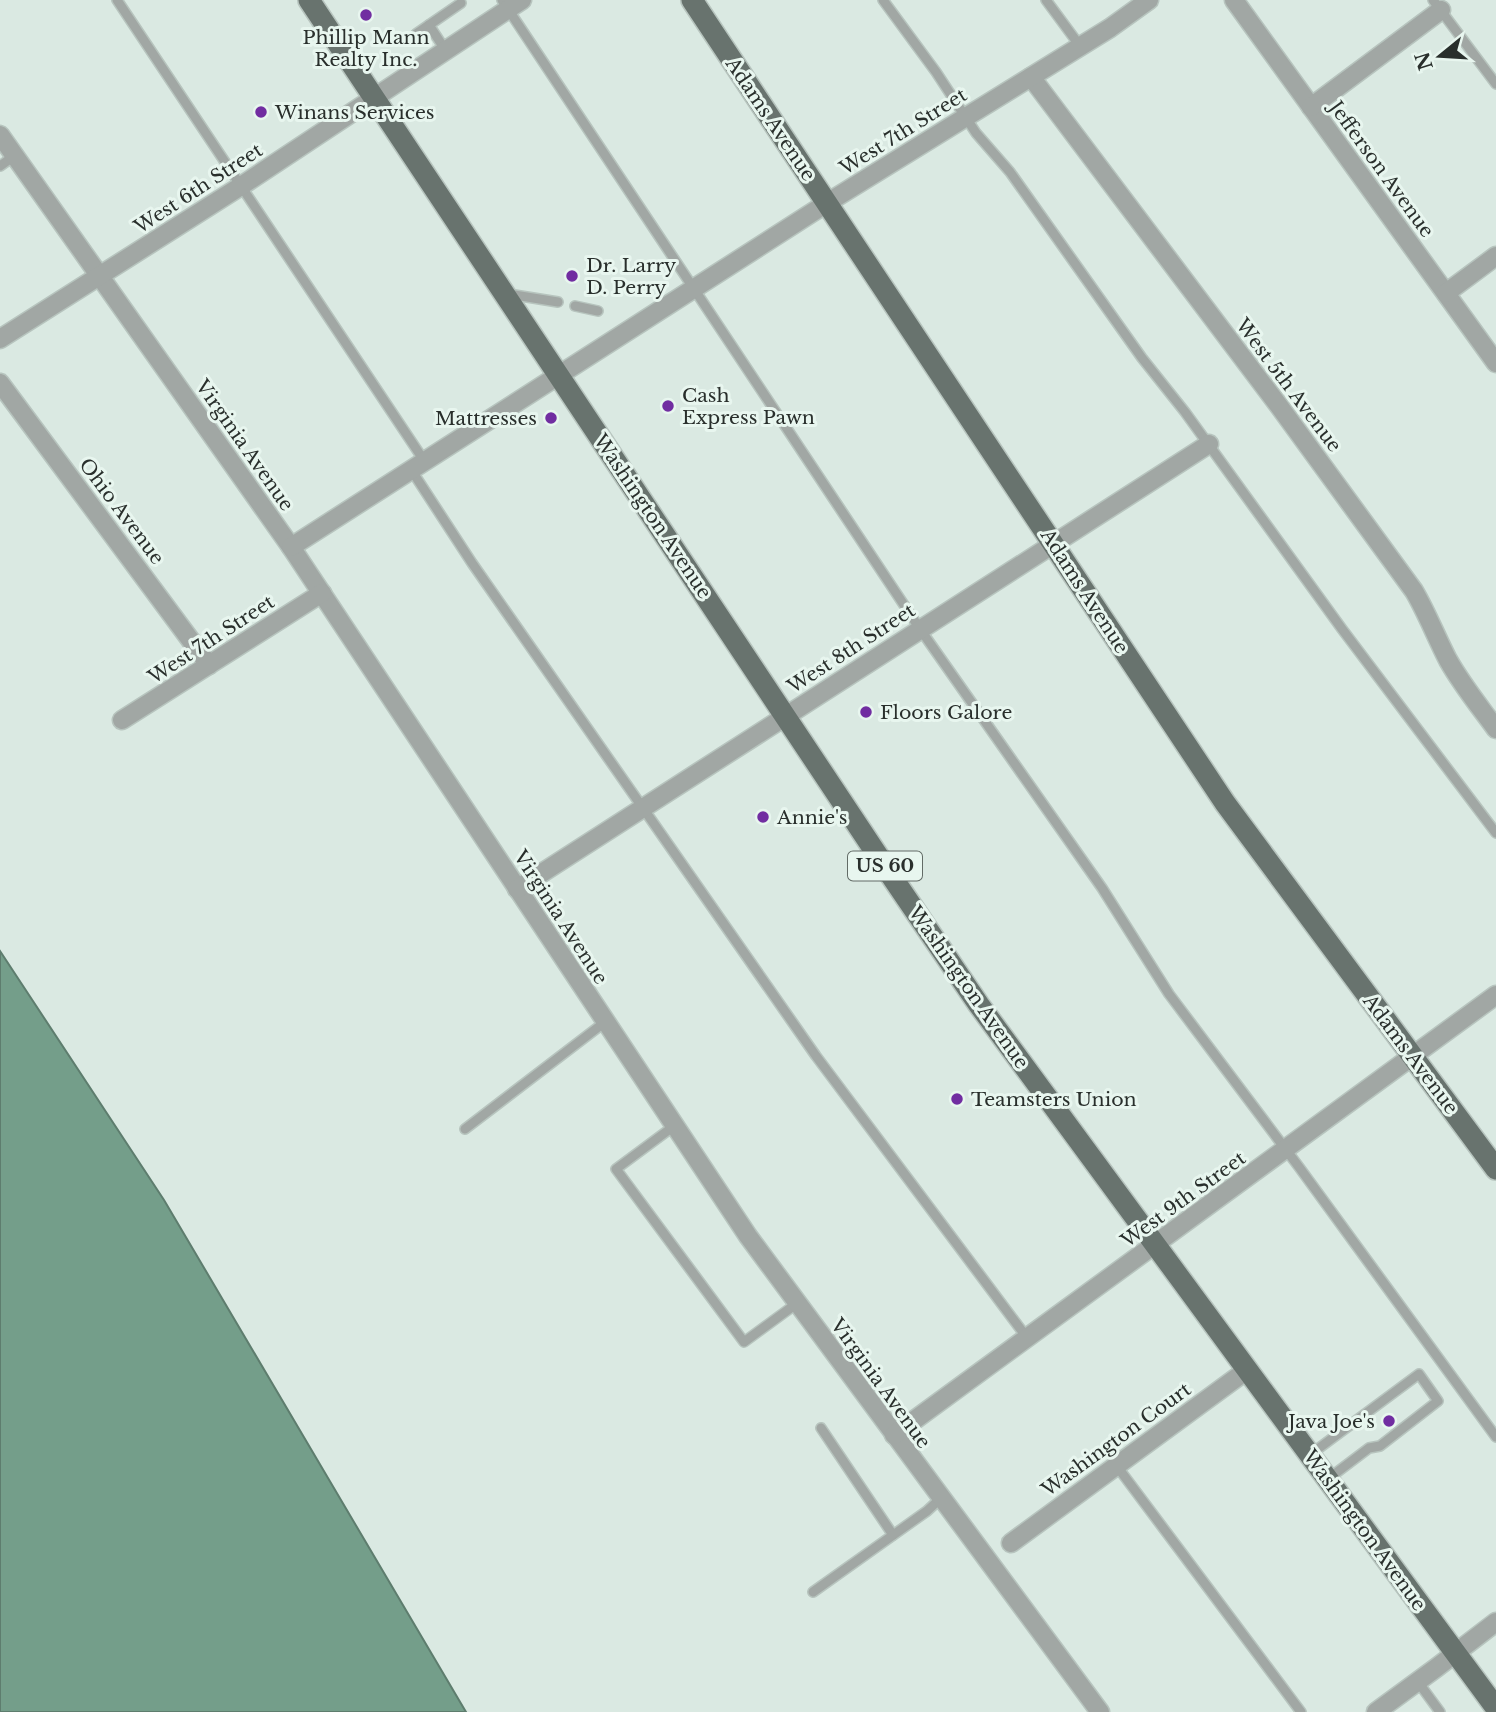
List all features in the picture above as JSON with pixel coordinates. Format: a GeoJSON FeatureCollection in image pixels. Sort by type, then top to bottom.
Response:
{"type":"FeatureCollection","features":[{"type":"Feature","properties":{"kind":"main road","name":"Washington Avenue"},"geometry":{"type":"LineString","coordinates":[[309,0],[979,1005],[1496,1708]]}},
{"type":"Feature","properties":{"kind":"main road","name":"Adams Avenue"},"geometry":{"type":"LineString","coordinates":[[692,0],[1225,803],[1496,1169]]}},
{"type":"Feature","properties":{"kind":"street","name":"West 7th Street"},"geometry":{"type":"LineString","coordinates":[[291,547],[827,202],[1031,77],[1149,0]]}},
{"type":"Feature","properties":{"kind":"street","name":"Jefferson Avenue"},"geometry":{"type":"LineString","coordinates":[[1234,0],[1496,363]]}},
{"type":"Feature","properties":{"kind":"street","name":"West 6th Street"},"geometry":{"type":"LineString","coordinates":[[0,339],[375,98],[446,51],[510,3]]}},
{"type":"Feature","properties":{"kind":"street"},"geometry":{"type":"LineString","coordinates":[[1311,107],[1437,5]]}},
{"type":"Feature","properties":{"kind":"street","name":"West 5th Avenue"},"geometry":{"type":"LineString","coordinates":[[1031,77],[1345,494],[1413,590],[1425,609],[1448,660],[1496,729]]}},
{"type":"Feature","properties":{"kind":"street","name":"Virginia Avenue"},"geometry":{"type":"LineString","coordinates":[[0,135],[7,161],[99,276],[291,547],[747,1237],[1100,1712]]}},
{"type":"Feature","properties":{"kind":"street"},"geometry":{"type":"LineString","coordinates":[[1446,293],[1496,256]]}},
{"type":"Feature","properties":{"kind":"street","name":"Ohio Avenue"},"geometry":{"type":"LineString","coordinates":[[0,383],[209,664]]}},
{"type":"Feature","properties":{"kind":"street","name":"West 8th Street"},"geometry":{"type":"LineString","coordinates":[[517,889],[1209,444]]}},
{"type":"Feature","properties":{"kind":"street","name":"West 7th Street"},"geometry":{"type":"LineString","coordinates":[[122,720],[322,593]]}},
{"type":"Feature","properties":{"kind":"street","name":"West 9th Street"},"geometry":{"type":"LineString","coordinates":[[894,1436],[1496,995]]}},
{"type":"Feature","properties":{"kind":"street","name":"Washington Court"},"geometry":{"type":"LineString","coordinates":[[1011,1543],[1247,1370]]}},
{"type":"Feature","properties":{"kind":"street"},"geometry":{"type":"LineString","coordinates":[[1377,1712],[1496,1622]]}},
{"type":"Feature","properties":{"kind":"lane"},"geometry":{"type":"LineString","coordinates":[[117,0],[241,186],[418,466],[472,563],[816,1056],[1028,1339]]}},
{"type":"Feature","properties":{"kind":"lane"},"geometry":{"type":"LineString","coordinates":[[883,0],[936,72],[976,133],[1010,172],[1094,292],[1496,833]]}},
{"type":"Feature","properties":{"kind":"lane"},"geometry":{"type":"LineString","coordinates":[[1046,0],[1080,46]]}},
{"type":"Feature","properties":{"kind":"lane"},"geometry":{"type":"LineString","coordinates":[[416,34],[461,3]]}},
{"type":"Feature","properties":{"kind":"lane"},"geometry":{"type":"LineString","coordinates":[[510,3],[693,288],[920,629],[1102,888],[1169,994],[1496,1437]]}},
{"type":"Feature","properties":{"kind":"lane"},"geometry":{"type":"LineString","coordinates":[[1437,5],[1496,85]]}},
{"type":"Feature","properties":{"kind":"lane"},"geometry":{"type":"LineString","coordinates":[[429,25],[446,51]]}},
{"type":"Feature","properties":{"kind":"lane"},"geometry":{"type":"LineString","coordinates":[[504,293],[558,302]]}},
{"type":"Feature","properties":{"kind":"lane"},"geometry":{"type":"LineString","coordinates":[[575,306],[598,310]]}},
{"type":"Feature","properties":{"kind":"lane"},"geometry":{"type":"LineString","coordinates":[[465,1129],[605,1022]]}},
{"type":"Feature","properties":{"kind":"lane"},"geometry":{"type":"LineString","coordinates":[[674,1126],[616,1169],[744,1342],[796,1304]]}},
{"type":"Feature","properties":{"kind":"lane"},"geometry":{"type":"LineString","coordinates":[[1310,1455],[1419,1374],[1438,1401],[1380,1446],[1369,1448],[1328,1479]]}},
{"type":"Feature","properties":{"kind":"lane"},"geometry":{"type":"LineString","coordinates":[[821,1428],[893,1535]]}},
{"type":"Feature","properties":{"kind":"lane"},"geometry":{"type":"LineString","coordinates":[[1116,1465],[1301,1712]]}},
{"type":"Feature","properties":{"kind":"lane"},"geometry":{"type":"LineString","coordinates":[[813,1591],[927,1511],[941,1498]]}},
{"type":"Feature","properties":{"kind":"lane"},"geometry":{"type":"LineString","coordinates":[[1418,1682],[1437,1711]]}},
{"type":"Feature","properties":{"kind":"shaded area"},"geometry":{"type":"Polygon","coordinates":[[[0,951],[164,1200],[466,1712],[0,1712],[0,951]]]}},
{"type":"Feature","properties":{"kind":"place","name":"Phillip Mann Realty Inc."},"geometry":{"type":"Point","coordinates":[366,15]}},
{"type":"Feature","properties":{"kind":"place","name":"Winans Services"},"geometry":{"type":"Point","coordinates":[261,112]}},
{"type":"Feature","properties":{"kind":"place","name":"Dr. Larry D. Perry"},"geometry":{"type":"Point","coordinates":[572,276]}},
{"type":"Feature","properties":{"kind":"place","name":"Cash Express Pawn"},"geometry":{"type":"Point","coordinates":[668,406]}},
{"type":"Feature","properties":{"kind":"place","name":"Mattresses"},"geometry":{"type":"Point","coordinates":[551,418]}},
{"type":"Feature","properties":{"kind":"place","name":"Floors Galore"},"geometry":{"type":"Point","coordinates":[866,712]}},
{"type":"Feature","properties":{"kind":"place","name":"Annie's"},"geometry":{"type":"Point","coordinates":[763,817]}},
{"type":"Feature","properties":{"kind":"place","name":"Teamsters Union"},"geometry":{"type":"Point","coordinates":[957,1099]}},
{"type":"Feature","properties":{"kind":"place","name":"Java Joe's"},"geometry":{"type":"Point","coordinates":[1389,1421]}}]}
